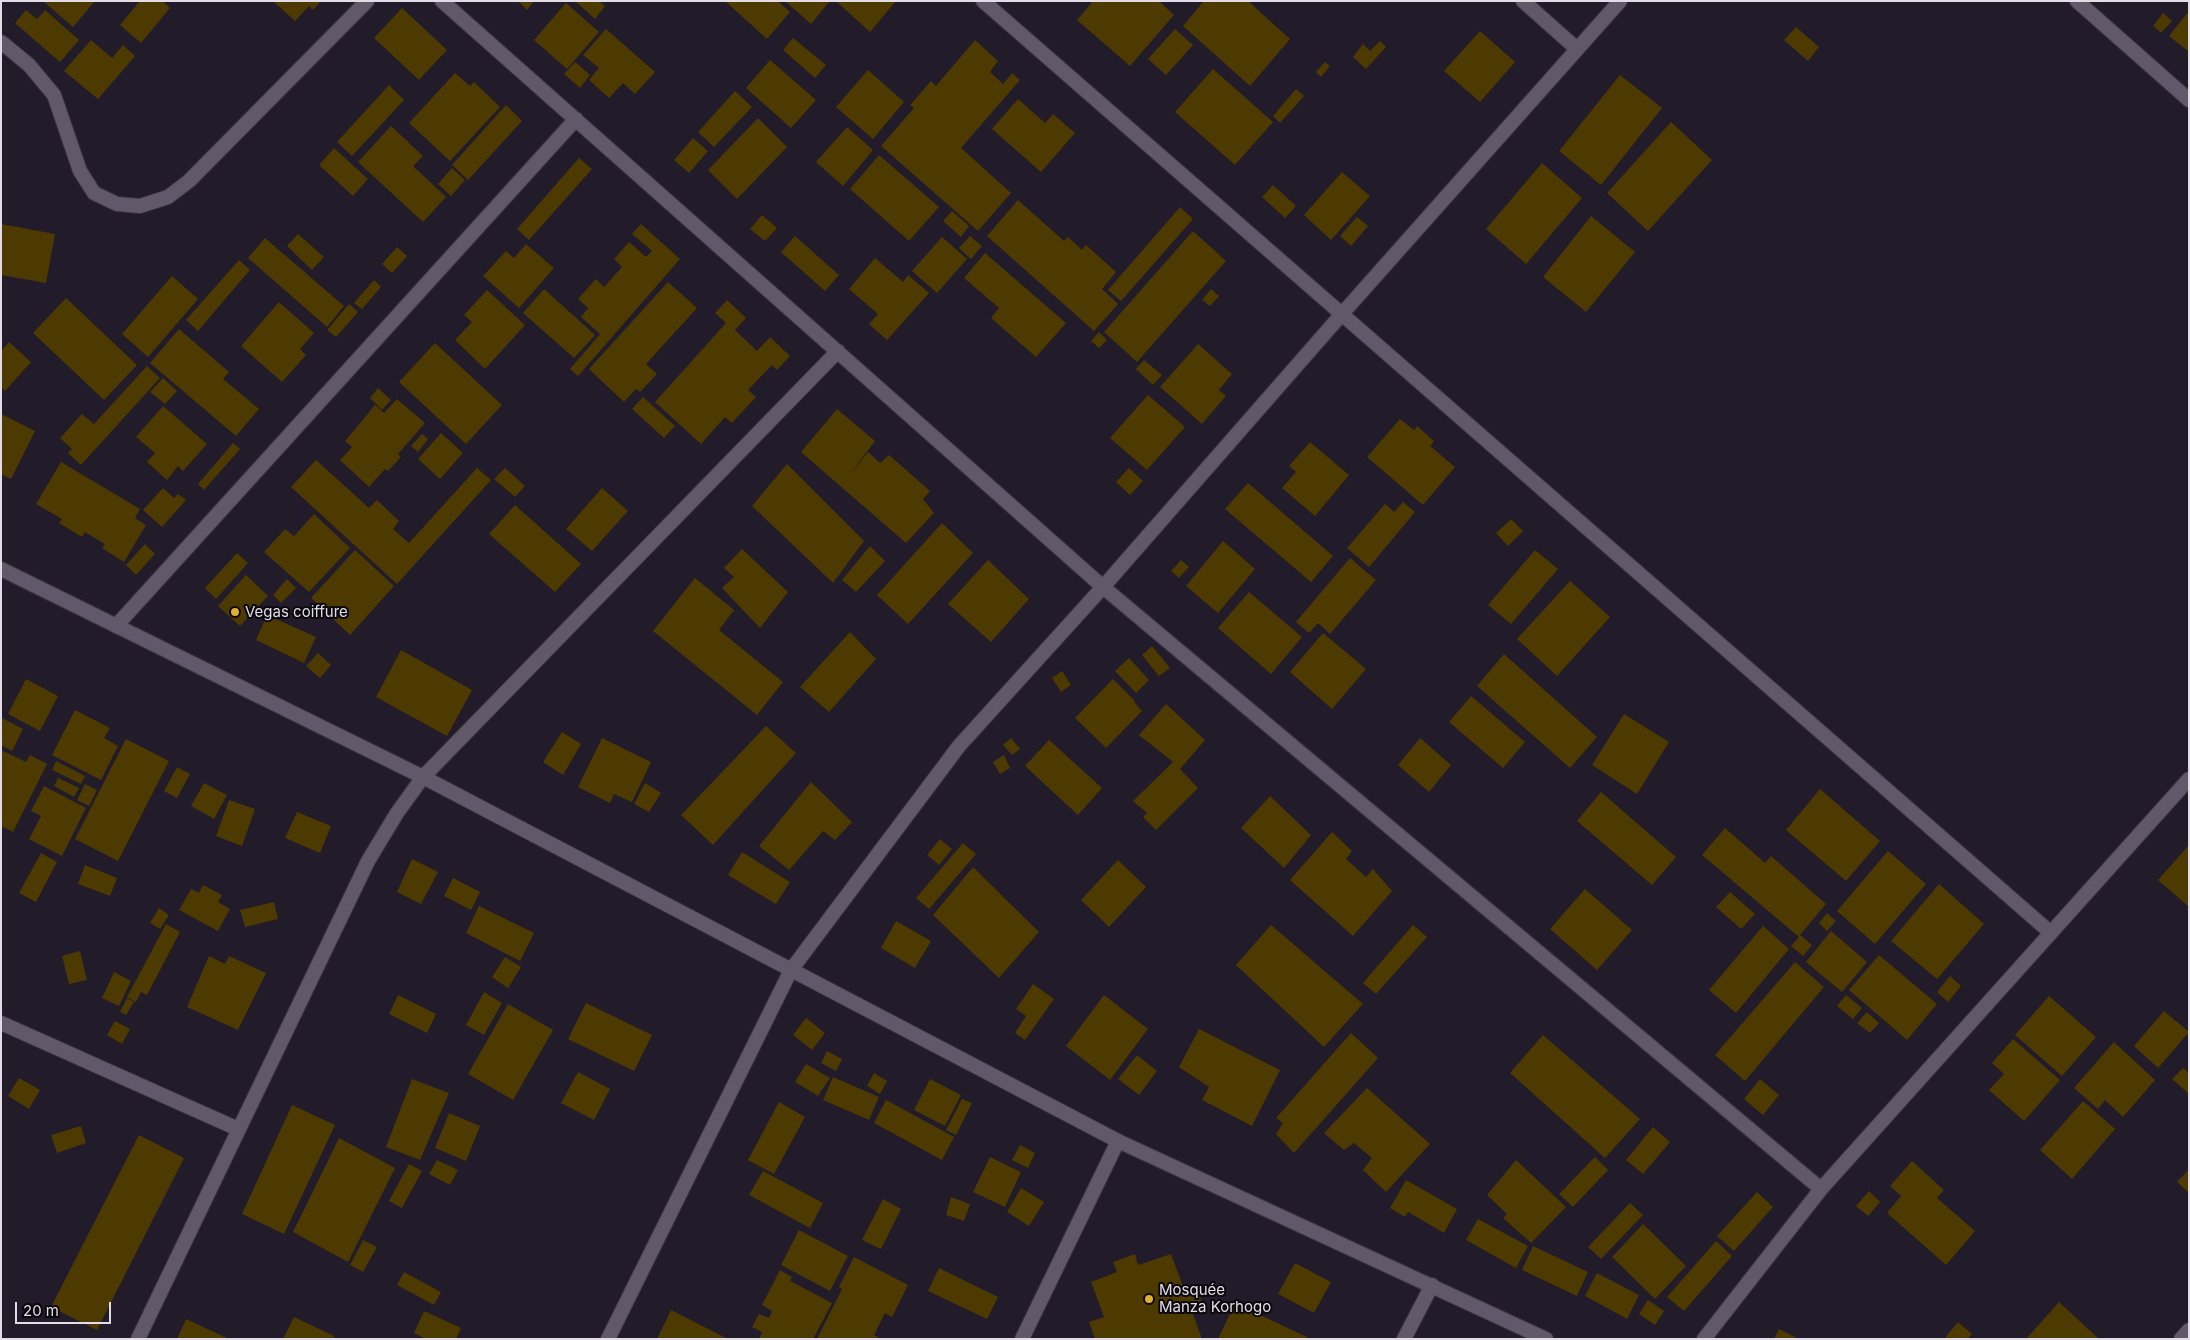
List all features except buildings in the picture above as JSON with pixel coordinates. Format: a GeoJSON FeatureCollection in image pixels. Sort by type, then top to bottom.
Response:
{"type":"FeatureCollection","features":[{"type":"Feature","properties":{"kind":"street"},"geometry":{"type":"LineString","coordinates":[[1,42],[29,65],[54,95],[80,171],[94,194],[117,204],[140,206],[168,198],[189,181],[366,1]]}},
{"type":"Feature","properties":{"kind":"street"},"geometry":{"type":"LineString","coordinates":[[442,1],[1103,587],[1821,1189]]}},
{"type":"Feature","properties":{"kind":"street"},"geometry":{"type":"LineString","coordinates":[[983,1],[2050,933]]}},
{"type":"Feature","properties":{"kind":"street"},"geometry":{"type":"LineString","coordinates":[[1523,1],[1577,49]]}},
{"type":"Feature","properties":{"kind":"street"},"geometry":{"type":"LineString","coordinates":[[608,1339],[791,970],[959,746],[1103,587],[1620,1]]}},
{"type":"Feature","properties":{"kind":"street"},"geometry":{"type":"LineString","coordinates":[[2077,1],[2189,100]]}},
{"type":"Feature","properties":{"kind":"street"},"geometry":{"type":"LineString","coordinates":[[116,626],[576,119]]}},
{"type":"Feature","properties":{"kind":"street"},"geometry":{"type":"LineString","coordinates":[[138,1339],[368,861],[397,813],[423,778],[838,351]]}},
{"type":"Feature","properties":{"kind":"street"},"geometry":{"type":"LineString","coordinates":[[1,570],[423,778],[1118,1141],[1432,1284],[1546,1339]]}},
{"type":"Feature","properties":{"kind":"street"},"geometry":{"type":"LineString","coordinates":[[1704,1339],[1821,1189],[2189,779]]}},
{"type":"Feature","properties":{"kind":"street"},"geometry":{"type":"LineString","coordinates":[[1,1023],[238,1129]]}},
{"type":"Feature","properties":{"kind":"street"},"geometry":{"type":"LineString","coordinates":[[1022,1339],[1118,1141]]}},
{"type":"Feature","properties":{"kind":"street"},"geometry":{"type":"LineString","coordinates":[[1404,1339],[1432,1284]]}},
{"type":"Feature","properties":{"kind":"street"},"geometry":{"type":"LineString","coordinates":[[2181,1339],[2189,1330]]}},
{"type":"Feature","properties":{"kind":"place","name":"Vegas coiffure"},"geometry":{"type":"Point","coordinates":[235,612]}},
{"type":"Feature","properties":{"kind":"place","name":"Mosquée Manza Korhogo"},"geometry":{"type":"Point","coordinates":[1149,1299]}}]}
